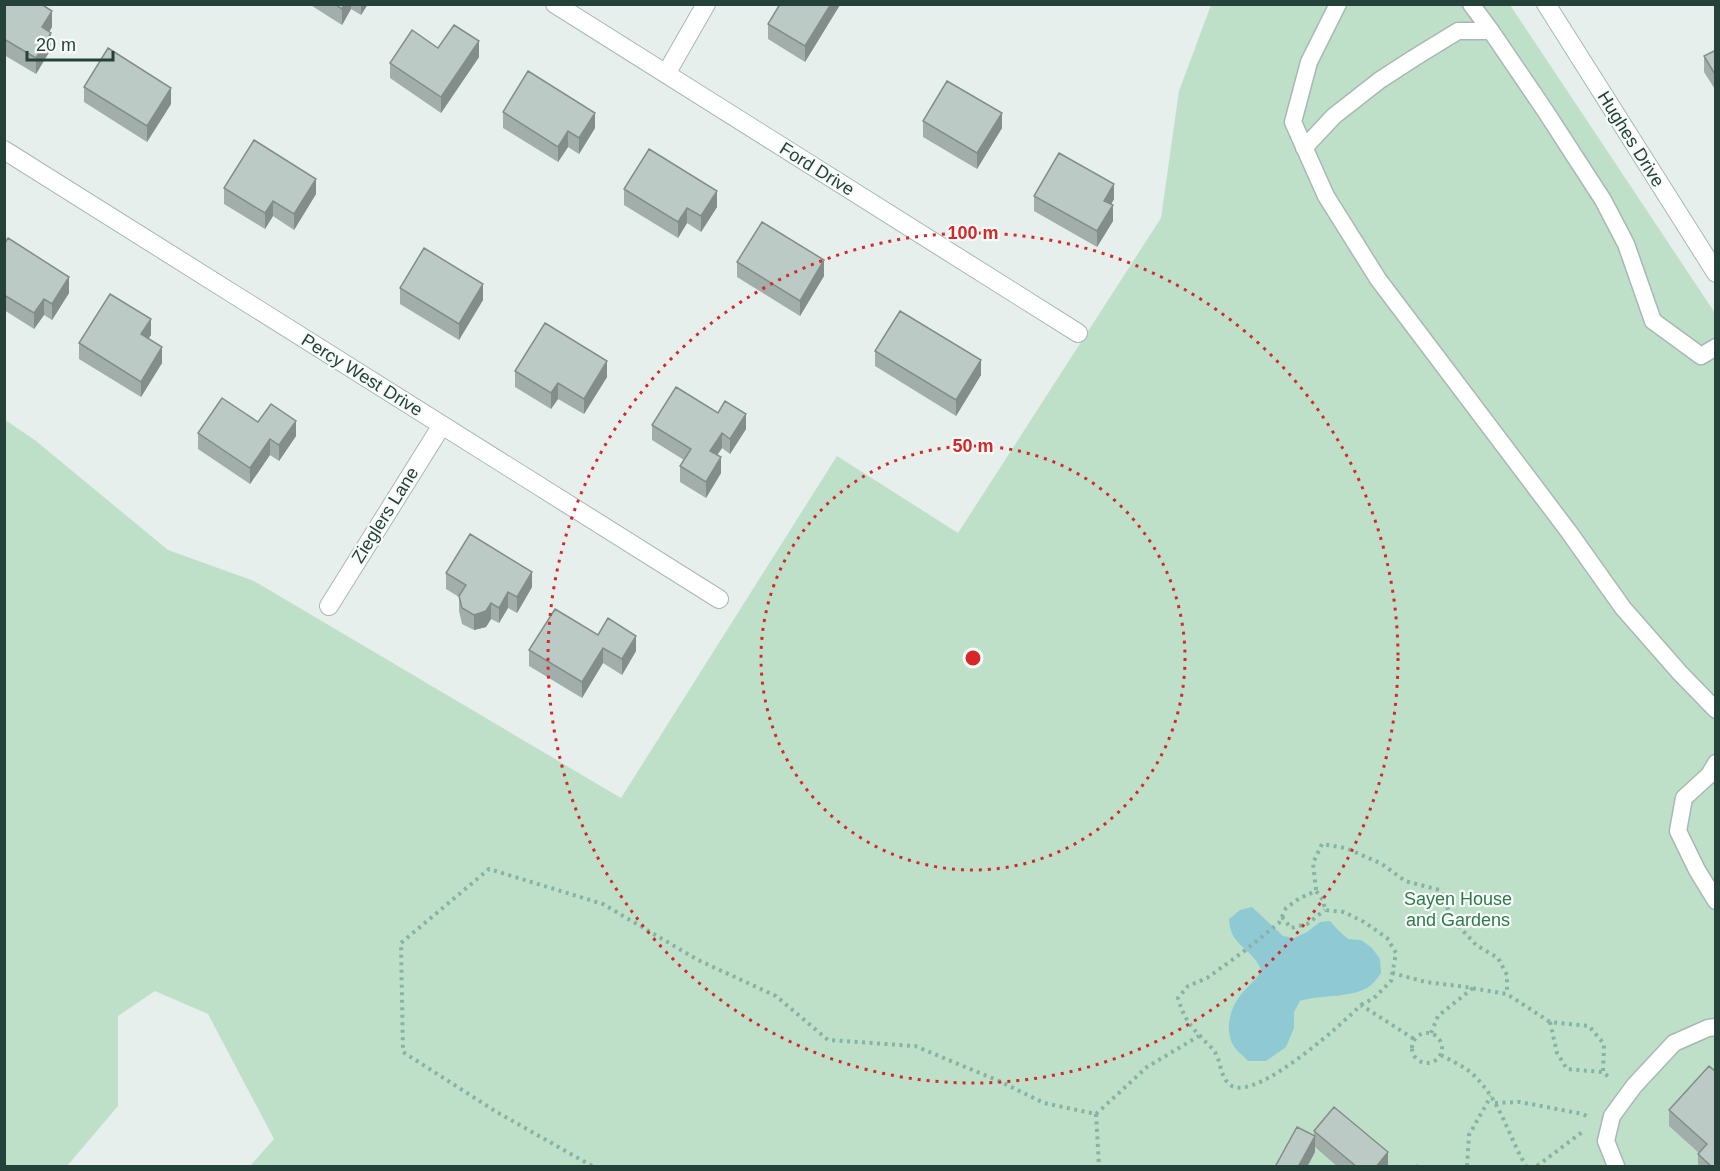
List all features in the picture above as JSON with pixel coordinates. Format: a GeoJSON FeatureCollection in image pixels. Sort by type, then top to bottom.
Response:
{"type":"FeatureCollection","features":[{"type":"Feature","properties":{"kind":"street","name":"Ford Drive"},"geometry":{"type":"LineString","coordinates":[[555,4],[1078,333]]}},
{"type":"Feature","properties":{"kind":"street"},"geometry":{"type":"LineString","coordinates":[[666,74],[706,4]]}},
{"type":"Feature","properties":{"kind":"street","name":"Hughes Drive"},"geometry":{"type":"LineString","coordinates":[[1546,4],[1716,273]]}},
{"type":"Feature","properties":{"kind":"street","name":"Percy West Drive"},"geometry":{"type":"LineString","coordinates":[[4,150],[719,599]]}},
{"type":"Feature","properties":{"kind":"street","name":"Zieglers Lane"},"geometry":{"type":"LineString","coordinates":[[328,606],[442,425]]}},
{"type":"Feature","properties":{"kind":"lane"},"geometry":{"type":"LineString","coordinates":[[1338,4],[1310,62],[1293,122],[1326,196],[1378,279],[1569,532],[1623,608],[1716,710]]}},
{"type":"Feature","properties":{"kind":"lane"},"geometry":{"type":"LineString","coordinates":[[1471,4],[1546,112],[1603,200],[1626,244],[1653,321],[1701,356],[1716,348]]}},
{"type":"Feature","properties":{"kind":"lane"},"geometry":{"type":"LineString","coordinates":[[1305,148],[1334,116],[1414,58],[1458,31],[1491,31]]}},
{"type":"Feature","properties":{"kind":"lane"},"geometry":{"type":"LineString","coordinates":[[1716,763],[1709,775],[1684,798],[1678,831],[1697,870],[1716,901]]}},
{"type":"Feature","properties":{"kind":"lane"},"geometry":{"type":"LineString","coordinates":[[1616,1167],[1606,1141],[1605,1119],[1674,1043],[1708,1028],[1716,1027]]}},
{"type":"Feature","properties":{"kind":"path"},"geometry":{"type":"LineString","coordinates":[[1325,910],[1323,900],[1316,891],[1313,863],[1322,844],[1346,848],[1382,864],[1405,881],[1440,890],[1452,919],[1476,945],[1498,958],[1507,975],[1507,994]]}},
{"type":"Feature","properties":{"kind":"path"},"geometry":{"type":"LineString","coordinates":[[592,1167],[495,1111],[403,1052],[401,943],[489,869],[603,904],[698,960],[776,996],[828,1040],[915,1047],[999,1081],[1044,1103],[1096,1114]]}},
{"type":"Feature","properties":{"kind":"path"},"geometry":{"type":"LineString","coordinates":[[1282,916],[1291,928],[1307,924],[1325,910],[1344,912],[1364,922],[1387,938],[1396,953],[1391,981],[1374,998],[1361,1005],[1335,1031],[1275,1074],[1244,1088],[1232,1086],[1221,1073],[1216,1053],[1184,1018],[1178,998],[1188,986],[1207,978],[1279,923],[1282,916],[1286,908],[1316,891]]}},
{"type":"Feature","properties":{"kind":"path"},"geometry":{"type":"LineString","coordinates":[[1392,973],[1426,982],[1507,994],[1551,1022],[1589,1026],[1604,1044],[1603,1071]]}},
{"type":"Feature","properties":{"kind":"path"},"geometry":{"type":"LineString","coordinates":[[1431,1033],[1438,1016],[1473,988]]}},
{"type":"Feature","properties":{"kind":"path"},"geometry":{"type":"LineString","coordinates":[[1361,1005],[1414,1039]]}},
{"type":"Feature","properties":{"kind":"path"},"geometry":{"type":"LineString","coordinates":[[1551,1022],[1557,1053],[1567,1069],[1603,1071],[1617,1085],[1629,1092]]}},
{"type":"Feature","properties":{"kind":"path"},"geometry":{"type":"LineString","coordinates":[[1423,1033],[1431,1033],[1440,1040],[1441,1055],[1434,1062],[1424,1063],[1412,1053],[1412,1043],[1423,1033]]}},
{"type":"Feature","properties":{"kind":"path"},"geometry":{"type":"LineString","coordinates":[[1096,1114],[1147,1067],[1199,1036]]}},
{"type":"Feature","properties":{"kind":"path"},"geometry":{"type":"LineString","coordinates":[[1441,1055],[1469,1071],[1491,1096],[1507,1124],[1526,1167]]}},
{"type":"Feature","properties":{"kind":"path"},"geometry":{"type":"LineString","coordinates":[[1467,1167],[1469,1135],[1491,1096]]}},
{"type":"Feature","properties":{"kind":"path"},"geometry":{"type":"LineString","coordinates":[[1495,1102],[1520,1102],[1605,1119]]}},
{"type":"Feature","properties":{"kind":"path"},"geometry":{"type":"LineString","coordinates":[[1096,1114],[1099,1167]]}},
{"type":"Feature","properties":{"kind":"path"},"geometry":{"type":"LineString","coordinates":[[1538,1167],[1586,1129],[1605,1119]]}},
{"type":"Feature","properties":{"kind":"green space","name":"Sayen House and Gardens"},"geometry":{"type":"Polygon","coordinates":[[[1211,5],[1510,5],[1715,313],[1715,1166],[250,1166],[274,1139],[208,1014],[155,991],[118,1016],[118,1106],[67,1166],[5,1166],[4,419],[36,441],[168,550],[254,581],[621,798],[837,456],[958,533],[1161,218],[1179,91],[1211,5]]]}},
{"type":"Feature","properties":{"kind":"water"},"geometry":{"type":"Polygon","coordinates":[[[1252,907],[1283,936],[1294,938],[1320,922],[1330,921],[1348,939],[1361,940],[1372,948],[1380,959],[1381,973],[1372,984],[1364,989],[1300,1001],[1294,1012],[1294,1028],[1286,1047],[1266,1061],[1248,1061],[1233,1046],[1229,1029],[1230,1015],[1236,1002],[1261,969],[1257,961],[1233,935],[1229,919],[1240,910],[1252,907]]]}},
{"type":"Feature","properties":{"kind":"building"},"geometry":{"type":"Polygon","coordinates":[[[4,4],[41,4],[52,11],[42,27],[51,33],[36,58],[4,39],[4,4]]]}},
{"type":"Feature","properties":{"kind":"building"},"geometry":{"type":"Polygon","coordinates":[[[780,4],[831,4],[805,46],[768,24],[780,4]]]}},
{"type":"Feature","properties":{"kind":"building"},"geometry":{"type":"Polygon","coordinates":[[[454,25],[479,41],[441,97],[390,63],[412,30],[438,48],[454,25]]]}},
{"type":"Feature","properties":{"kind":"building"},"geometry":{"type":"Polygon","coordinates":[[[108,48],[171,88],[147,126],[84,87],[108,48]]]}},
{"type":"Feature","properties":{"kind":"building"},"geometry":{"type":"Polygon","coordinates":[[[1716,50],[1716,76],[1704,56],[1716,50]]]}},
{"type":"Feature","properties":{"kind":"building"},"geometry":{"type":"Polygon","coordinates":[[[528,71],[595,113],[579,138],[568,131],[558,147],[503,112],[528,71]]]}},
{"type":"Feature","properties":{"kind":"building"},"geometry":{"type":"Polygon","coordinates":[[[947,81],[1002,113],[977,153],[923,121],[947,81]]]}},
{"type":"Feature","properties":{"kind":"building"},"geometry":{"type":"Polygon","coordinates":[[[254,140],[316,179],[294,214],[273,201],[265,213],[224,188],[254,140]]]}},
{"type":"Feature","properties":{"kind":"building"},"geometry":{"type":"Polygon","coordinates":[[[649,149],[717,191],[701,216],[687,208],[678,222],[624,189],[649,149]]]}},
{"type":"Feature","properties":{"kind":"building"},"geometry":{"type":"Polygon","coordinates":[[[1059,153],[1114,184],[1104,201],[1113,205],[1097,231],[1034,196],[1059,153]]]}},
{"type":"Feature","properties":{"kind":"building"},"geometry":{"type":"Polygon","coordinates":[[[762,222],[824,260],[800,301],[737,262],[762,222]]]}},
{"type":"Feature","properties":{"kind":"building"},"geometry":{"type":"Polygon","coordinates":[[[8,238],[69,277],[52,304],[44,299],[34,313],[4,295],[4,244],[8,238]]]}},
{"type":"Feature","properties":{"kind":"building"},"geometry":{"type":"Polygon","coordinates":[[[424,248],[483,284],[459,324],[400,288],[424,248]]]}},
{"type":"Feature","properties":{"kind":"building"},"geometry":{"type":"Polygon","coordinates":[[[110,294],[151,319],[141,334],[162,347],[141,382],[79,343],[110,294]]]}},
{"type":"Feature","properties":{"kind":"building"},"geometry":{"type":"Polygon","coordinates":[[[900,311],[981,360],[956,400],[875,351],[900,311]]]}},
{"type":"Feature","properties":{"kind":"building"},"geometry":{"type":"Polygon","coordinates":[[[545,323],[607,361],[584,399],[558,383],[551,393],[515,371],[545,323]]]}},
{"type":"Feature","properties":{"kind":"building"},"geometry":{"type":"Polygon","coordinates":[[[676,387],[718,413],[725,401],[746,414],[730,439],[722,433],[710,451],[721,457],[706,482],[680,466],[691,449],[652,425],[676,387]]]}},
{"type":"Feature","properties":{"kind":"building"},"geometry":{"type":"Polygon","coordinates":[[[222,398],[258,422],[271,404],[296,421],[279,445],[270,439],[250,468],[198,433],[222,398]]]}},
{"type":"Feature","properties":{"kind":"building"},"geometry":{"type":"Polygon","coordinates":[[[470,534],[532,572],[517,597],[508,592],[499,608],[491,603],[486,611],[474,615],[462,608],[459,596],[466,585],[446,573],[470,534]]]}},
{"type":"Feature","properties":{"kind":"building"},"geometry":{"type":"Polygon","coordinates":[[[555,609],[598,635],[608,618],[636,636],[622,659],[603,648],[582,682],[529,650],[555,609]]]}},
{"type":"Feature","properties":{"kind":"building"},"geometry":{"type":"Polygon","coordinates":[[[1709,1066],[1716,1072],[1716,1167],[1712,1167],[1698,1154],[1707,1144],[1669,1110],[1709,1066]]]}},
{"type":"Feature","properties":{"kind":"building"},"geometry":{"type":"Polygon","coordinates":[[[1334,1107],[1388,1152],[1376,1167],[1357,1167],[1314,1131],[1334,1107]]]}},
{"type":"Feature","properties":{"kind":"building"},"geometry":{"type":"Polygon","coordinates":[[[1297,1127],[1315,1136],[1298,1167],[1275,1167],[1297,1127]]]}}]}
